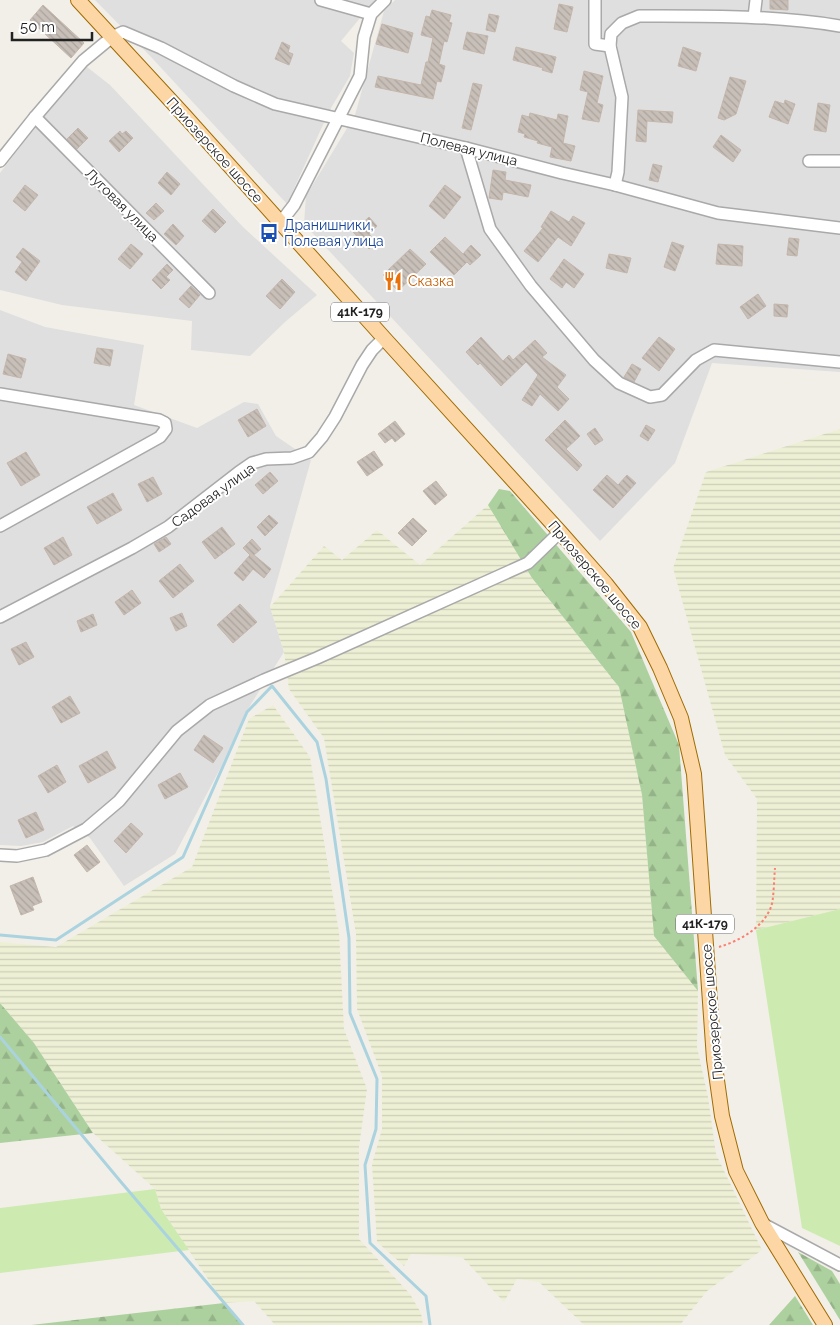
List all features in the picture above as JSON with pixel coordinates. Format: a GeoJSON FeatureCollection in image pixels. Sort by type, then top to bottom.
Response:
{"type":"FeatureCollection","features":[{"type":"Feature","properties":{"kind":"main road","name":"Приозерское шоссе"},"geometry":{"type":"LineString","coordinates":[[78,0],[560,532],[606,584],[640,627],[660,668],[680,718],[694,774],[714,1059],[722,1116],[736,1170],[762,1223],[825,1325]]}},
{"type":"Feature","properties":{"kind":"street"},"geometry":{"type":"LineString","coordinates":[[321,0],[372,14]]}},
{"type":"Feature","properties":{"kind":"street"},"geometry":{"type":"LineString","coordinates":[[280,222],[294,205],[360,76],[364,37],[372,14],[385,0]]}},
{"type":"Feature","properties":{"kind":"street"},"geometry":{"type":"LineString","coordinates":[[595,0],[595,44],[610,46]]}},
{"type":"Feature","properties":{"kind":"street"},"geometry":{"type":"LineString","coordinates":[[754,17],[756,0]]}},
{"type":"Feature","properties":{"kind":"street"},"geometry":{"type":"LineString","coordinates":[[615,185],[618,172],[622,97],[610,46],[611,34],[622,23],[639,16],[754,17],[817,22],[840,26]]}},
{"type":"Feature","properties":{"kind":"street","name":"Полевая улица"},"geometry":{"type":"LineString","coordinates":[[112,37],[123,32],[275,104],[466,148],[718,213],[840,228]]}},
{"type":"Feature","properties":{"kind":"street"},"geometry":{"type":"LineString","coordinates":[[0,161],[83,61],[112,37]]}},
{"type":"Feature","properties":{"kind":"street","name":"Луговая улица"},"geometry":{"type":"LineString","coordinates":[[35,117],[209,293]]}},
{"type":"Feature","properties":{"kind":"street"},"geometry":{"type":"LineString","coordinates":[[466,148],[490,229],[530,286],[594,360],[619,383],[650,397],[662,395],[696,360],[714,350],[840,362]]}},
{"type":"Feature","properties":{"kind":"street"},"geometry":{"type":"LineString","coordinates":[[809,161],[840,161]]}},
{"type":"Feature","properties":{"kind":"street","name":"Садовая улица"},"geometry":{"type":"LineString","coordinates":[[0,617],[132,548],[168,527],[252,463],[266,459],[292,458],[309,452],[335,417],[362,365],[372,350],[384,338]]}},
{"type":"Feature","properties":{"kind":"street"},"geometry":{"type":"LineString","coordinates":[[0,394],[159,420],[165,423],[166,429],[160,437],[0,526]]}},
{"type":"Feature","properties":{"kind":"street"},"geometry":{"type":"LineString","coordinates":[[0,855],[17,856],[46,850],[86,829],[119,801],[176,731],[210,705],[528,563],[560,532]]}},
{"type":"Feature","properties":{"kind":"street"},"geometry":{"type":"LineString","coordinates":[[762,1223],[840,1265]]}},
{"type":"Feature","properties":{"kind":"path"},"geometry":{"type":"LineString","coordinates":[[706,949],[741,939],[760,923],[771,907],[775,868]]}},
{"type":"Feature","properties":{"kind":"shaded area"},"geometry":{"type":"Polygon","coordinates":[[[95,0],[375,0],[341,41],[354,53],[350,76],[331,108],[287,204],[152,58],[95,0]]]}},
{"type":"Feature","properties":{"kind":"shaded area"},"geometry":{"type":"Polygon","coordinates":[[[395,0],[840,0],[840,372],[712,363],[675,463],[600,541],[304,224],[306,196],[355,115],[384,11],[395,0]]]}},
{"type":"Feature","properties":{"kind":"shaded area"},"geometry":{"type":"Polygon","coordinates":[[[87,67],[110,85],[243,227],[317,295],[285,322],[250,356],[191,350],[192,321],[62,305],[0,290],[0,173],[43,117],[87,67]]]}},
{"type":"Feature","properties":{"kind":"shaded area"},"geometry":{"type":"Polygon","coordinates":[[[0,310],[45,327],[144,345],[134,405],[197,428],[244,402],[258,404],[276,436],[311,460],[270,606],[284,652],[246,712],[221,767],[175,854],[124,886],[90,838],[73,826],[43,842],[21,846],[0,845],[0,310]]]}},
{"type":"Feature","properties":{"kind":"green space"},"geometry":{"type":"Polygon","coordinates":[[[840,429],[840,909],[756,930],[757,799],[725,755],[673,568],[706,472],[840,429]]]}},
{"type":"Feature","properties":{"kind":"green space"},"geometry":{"type":"Polygon","coordinates":[[[499,489],[510,491],[631,632],[679,745],[698,991],[654,936],[642,795],[619,687],[532,578],[488,505],[499,489]]]}},
{"type":"Feature","properties":{"kind":"green space"},"geometry":{"type":"Polygon","coordinates":[[[488,505],[532,578],[619,687],[642,795],[654,936],[698,991],[697,1047],[708,1097],[716,1154],[762,1250],[707,1291],[680,1325],[584,1325],[539,1282],[517,1279],[504,1302],[462,1257],[411,1254],[404,1266],[377,1242],[372,1164],[382,1129],[382,1076],[357,1009],[356,934],[324,738],[289,689],[284,652],[270,607],[324,546],[342,560],[377,530],[420,565],[488,505]]]}},
{"type":"Feature","properties":{"kind":"green space"},"geometry":{"type":"Polygon","coordinates":[[[273,705],[310,757],[339,932],[344,1029],[367,1089],[359,1147],[359,1239],[410,1294],[421,1313],[423,1325],[275,1325],[254,1301],[224,1303],[161,1209],[155,1189],[93,1133],[34,1043],[0,1003],[0,942],[56,947],[192,867],[249,719],[273,705]]]}},
{"type":"Feature","properties":{"kind":"green space"},"geometry":{"type":"Polygon","coordinates":[[[840,909],[840,1246],[802,1228],[756,930],[840,909]]]}},
{"type":"Feature","properties":{"kind":"green space"},"geometry":{"type":"Polygon","coordinates":[[[0,1003],[34,1043],[93,1133],[0,1143],[0,1003]]]}},
{"type":"Feature","properties":{"kind":"green space"},"geometry":{"type":"Polygon","coordinates":[[[155,1189],[161,1209],[189,1250],[0,1273],[0,1208],[155,1189]]]}},
{"type":"Feature","properties":{"kind":"green space"},"geometry":{"type":"Polygon","coordinates":[[[798,1252],[832,1271],[840,1284],[840,1320],[798,1252]]]}},
{"type":"Feature","properties":{"kind":"green space"},"geometry":{"type":"Polygon","coordinates":[[[795,1296],[813,1325],[769,1325],[795,1296]]]}},
{"type":"Feature","properties":{"kind":"green space"},"geometry":{"type":"Polygon","coordinates":[[[224,1303],[243,1325],[31,1325],[224,1303]]]}},
{"type":"Feature","properties":{"kind":"building"},"geometry":{"type":"Polygon","coordinates":[[[770,0],[788,0],[788,10],[770,9],[770,0]]]}},
{"type":"Feature","properties":{"kind":"building"},"geometry":{"type":"Polygon","coordinates":[[[559,4],[573,7],[567,32],[554,29],[559,4]]]}},
{"type":"Feature","properties":{"kind":"building"},"geometry":{"type":"Polygon","coordinates":[[[43,5],[84,43],[71,58],[30,20],[43,5]]]}},
{"type":"Feature","properties":{"kind":"building"},"geometry":{"type":"Polygon","coordinates":[[[432,10],[451,15],[449,22],[452,23],[447,42],[444,41],[439,64],[445,66],[441,82],[437,81],[433,99],[375,87],[378,76],[421,85],[433,38],[421,35],[426,16],[430,17],[432,10]]]}},
{"type":"Feature","properties":{"kind":"building"},"geometry":{"type":"Polygon","coordinates":[[[489,14],[499,16],[495,32],[486,30],[489,14]]]}},
{"type":"Feature","properties":{"kind":"building"},"geometry":{"type":"Polygon","coordinates":[[[382,24],[413,33],[408,53],[376,44],[382,24]]]}},
{"type":"Feature","properties":{"kind":"building"},"geometry":{"type":"Polygon","coordinates":[[[467,32],[488,36],[484,54],[463,49],[467,32]]]}},
{"type":"Feature","properties":{"kind":"building"},"geometry":{"type":"Polygon","coordinates":[[[282,42],[290,46],[288,52],[293,54],[289,65],[275,59],[282,42]]]}},
{"type":"Feature","properties":{"kind":"building"},"geometry":{"type":"Polygon","coordinates":[[[516,47],[556,57],[552,73],[542,70],[543,68],[513,60],[516,47]]]}},
{"type":"Feature","properties":{"kind":"building"},"geometry":{"type":"Polygon","coordinates":[[[683,47],[701,53],[696,71],[678,66],[683,47]]]}},
{"type":"Feature","properties":{"kind":"building"},"geometry":{"type":"Polygon","coordinates":[[[584,71],[603,76],[597,103],[603,105],[599,122],[582,119],[588,92],[580,90],[584,71]]]}},
{"type":"Feature","properties":{"kind":"building"},"geometry":{"type":"Polygon","coordinates":[[[730,77],[746,81],[736,114],[724,120],[718,118],[730,77]]]}},
{"type":"Feature","properties":{"kind":"building"},"geometry":{"type":"Polygon","coordinates":[[[473,83],[482,85],[471,130],[462,128],[473,83]]]}},
{"type":"Feature","properties":{"kind":"building"},"geometry":{"type":"Polygon","coordinates":[[[785,100],[795,104],[788,124],[769,117],[775,101],[784,104],[785,100]]]}},
{"type":"Feature","properties":{"kind":"building"},"geometry":{"type":"Polygon","coordinates":[[[818,103],[830,105],[826,132],[814,130],[818,103]]]}},
{"type":"Feature","properties":{"kind":"building"},"geometry":{"type":"Polygon","coordinates":[[[638,110],[673,112],[672,123],[647,121],[646,142],[636,141],[638,110]]]}},
{"type":"Feature","properties":{"kind":"building"},"geometry":{"type":"Polygon","coordinates":[[[530,113],[557,120],[558,114],[568,116],[563,143],[575,146],[571,161],[550,157],[552,147],[537,143],[538,141],[524,137],[525,134],[518,132],[522,115],[529,117],[530,113]]]}},
{"type":"Feature","properties":{"kind":"building"},"geometry":{"type":"Polygon","coordinates":[[[78,128],[88,138],[77,149],[67,139],[78,128]]]}},
{"type":"Feature","properties":{"kind":"building"},"geometry":{"type":"Polygon","coordinates":[[[120,131],[122,134],[126,131],[133,138],[119,152],[109,141],[120,131]]]}},
{"type":"Feature","properties":{"kind":"building"},"geometry":{"type":"Polygon","coordinates":[[[721,135],[741,150],[733,162],[713,147],[721,135]]]}},
{"type":"Feature","properties":{"kind":"building"},"geometry":{"type":"Polygon","coordinates":[[[653,164],[662,166],[658,182],[649,180],[653,164]]]}},
{"type":"Feature","properties":{"kind":"building"},"geometry":{"type":"Polygon","coordinates":[[[493,170],[506,172],[505,180],[531,185],[528,197],[503,192],[502,200],[489,198],[493,170]]]}},
{"type":"Feature","properties":{"kind":"building"},"geometry":{"type":"Polygon","coordinates":[[[167,172],[180,184],[171,195],[158,183],[167,172]]]}},
{"type":"Feature","properties":{"kind":"building"},"geometry":{"type":"Polygon","coordinates":[[[25,185],[38,195],[25,211],[13,201],[25,185]]]}},
{"type":"Feature","properties":{"kind":"building"},"geometry":{"type":"Polygon","coordinates":[[[445,185],[461,197],[444,219],[429,206],[445,185]]]}},
{"type":"Feature","properties":{"kind":"building"},"geometry":{"type":"Polygon","coordinates":[[[156,203],[164,211],[154,220],[146,213],[156,203]]]}},
{"type":"Feature","properties":{"kind":"building"},"geometry":{"type":"Polygon","coordinates":[[[213,209],[226,222],[215,233],[202,221],[213,209]]]}},
{"type":"Feature","properties":{"kind":"building"},"geometry":{"type":"Polygon","coordinates":[[[551,211],[569,222],[573,216],[585,223],[571,246],[558,237],[538,262],[524,251],[543,228],[541,227],[551,211]]]}},
{"type":"Feature","properties":{"kind":"building"},"geometry":{"type":"Polygon","coordinates":[[[369,217],[377,226],[369,234],[377,242],[369,249],[353,232],[369,217]]]}},
{"type":"Feature","properties":{"kind":"building"},"geometry":{"type":"Polygon","coordinates":[[[173,224],[184,236],[176,245],[164,234],[173,224]]]}},
{"type":"Feature","properties":{"kind":"building"},"geometry":{"type":"Polygon","coordinates":[[[445,237],[463,254],[471,245],[481,255],[470,265],[467,262],[454,275],[430,252],[445,237]]]}},
{"type":"Feature","properties":{"kind":"building"},"geometry":{"type":"Polygon","coordinates":[[[789,238],[799,239],[797,256],[787,255],[789,238]]]}},
{"type":"Feature","properties":{"kind":"building"},"geometry":{"type":"Polygon","coordinates":[[[672,242],[684,246],[675,271],[664,267],[672,242]]]}},
{"type":"Feature","properties":{"kind":"building"},"geometry":{"type":"Polygon","coordinates":[[[131,244],[143,254],[130,269],[118,259],[131,244]]]}},
{"type":"Feature","properties":{"kind":"building"},"geometry":{"type":"Polygon","coordinates":[[[718,244],[743,246],[742,266],[716,264],[718,244]]]}},
{"type":"Feature","properties":{"kind":"building"},"geometry":{"type":"Polygon","coordinates":[[[23,248],[40,261],[26,281],[15,272],[22,262],[16,257],[23,248]]]}},
{"type":"Feature","properties":{"kind":"building"},"geometry":{"type":"Polygon","coordinates":[[[410,249],[426,264],[398,291],[383,275],[410,249]]]}},
{"type":"Feature","properties":{"kind":"building"},"geometry":{"type":"Polygon","coordinates":[[[609,254],[631,258],[627,273],[606,268],[609,254]]]}},
{"type":"Feature","properties":{"kind":"building"},"geometry":{"type":"Polygon","coordinates":[[[564,259],[584,274],[574,288],[566,282],[562,288],[550,279],[564,259]]]}},
{"type":"Feature","properties":{"kind":"building"},"geometry":{"type":"Polygon","coordinates":[[[167,264],[173,270],[166,277],[170,280],[161,289],[152,280],[167,264]]]}},
{"type":"Feature","properties":{"kind":"building"},"geometry":{"type":"Polygon","coordinates":[[[282,279],[295,292],[280,309],[266,296],[282,279]]]}},
{"type":"Feature","properties":{"kind":"building"},"geometry":{"type":"Polygon","coordinates":[[[191,286],[200,295],[189,308],[179,299],[191,286]]]}},
{"type":"Feature","properties":{"kind":"building"},"geometry":{"type":"Polygon","coordinates":[[[758,294],[766,306],[748,319],[740,307],[758,294]]]}},
{"type":"Feature","properties":{"kind":"building"},"geometry":{"type":"Polygon","coordinates":[[[774,304],[788,305],[787,317],[774,316],[774,304]]]}},
{"type":"Feature","properties":{"kind":"building"},"geometry":{"type":"Polygon","coordinates":[[[481,337],[503,361],[509,355],[513,360],[535,340],[547,353],[542,357],[566,375],[557,387],[569,399],[558,411],[540,394],[532,406],[522,400],[538,375],[526,362],[501,386],[480,363],[478,365],[466,352],[481,337]]]}},
{"type":"Feature","properties":{"kind":"building"},"geometry":{"type":"Polygon","coordinates":[[[659,337],[675,349],[659,371],[642,358],[659,337]]]}},
{"type":"Feature","properties":{"kind":"building"},"geometry":{"type":"Polygon","coordinates":[[[97,348],[113,350],[110,366],[94,363],[97,348]]]}},
{"type":"Feature","properties":{"kind":"building"},"geometry":{"type":"Polygon","coordinates":[[[8,354],[26,359],[21,378],[3,374],[8,354]]]}},
{"type":"Feature","properties":{"kind":"building"},"geometry":{"type":"Polygon","coordinates":[[[632,364],[641,369],[634,382],[624,377],[632,364]]]}},
{"type":"Feature","properties":{"kind":"building"},"geometry":{"type":"Polygon","coordinates":[[[257,409],[266,426],[248,437],[238,420],[257,409]]]}},
{"type":"Feature","properties":{"kind":"building"},"geometry":{"type":"Polygon","coordinates":[[[565,420],[580,436],[566,449],[582,465],[577,471],[545,440],[565,420]]]}},
{"type":"Feature","properties":{"kind":"building"},"geometry":{"type":"Polygon","coordinates":[[[395,421],[405,434],[395,442],[392,438],[385,443],[378,434],[395,421]]]}},
{"type":"Feature","properties":{"kind":"building"},"geometry":{"type":"Polygon","coordinates":[[[646,425],[655,430],[648,441],[640,436],[646,425]]]}},
{"type":"Feature","properties":{"kind":"building"},"geometry":{"type":"Polygon","coordinates":[[[595,428],[603,440],[595,445],[587,434],[595,428]]]}},
{"type":"Feature","properties":{"kind":"building"},"geometry":{"type":"Polygon","coordinates":[[[374,451],[383,465],[367,476],[357,462],[374,451]]]}},
{"type":"Feature","properties":{"kind":"building"},"geometry":{"type":"Polygon","coordinates":[[[26,452],[40,475],[21,486],[7,463],[26,452]]]}},
{"type":"Feature","properties":{"kind":"building"},"geometry":{"type":"Polygon","coordinates":[[[270,472],[278,481],[263,494],[255,485],[270,472]]]}},
{"type":"Feature","properties":{"kind":"building"},"geometry":{"type":"Polygon","coordinates":[[[607,475],[618,485],[627,475],[636,483],[613,508],[593,490],[607,475]]]}},
{"type":"Feature","properties":{"kind":"building"},"geometry":{"type":"Polygon","coordinates":[[[153,477],[162,494],[147,502],[138,484],[153,477]]]}},
{"type":"Feature","properties":{"kind":"building"},"geometry":{"type":"Polygon","coordinates":[[[436,481],[447,495],[435,505],[423,491],[436,481]]]}},
{"type":"Feature","properties":{"kind":"building"},"geometry":{"type":"Polygon","coordinates":[[[113,493],[122,510],[97,524],[87,507],[113,493]]]}},
{"type":"Feature","properties":{"kind":"building"},"geometry":{"type":"Polygon","coordinates":[[[269,515],[278,523],[265,536],[257,527],[269,515]]]}},
{"type":"Feature","properties":{"kind":"building"},"geometry":{"type":"Polygon","coordinates":[[[413,518],[427,531],[412,546],[398,533],[413,518]]]}},
{"type":"Feature","properties":{"kind":"building"},"geometry":{"type":"Polygon","coordinates":[[[222,527],[235,544],[215,559],[202,542],[222,527]]]}},
{"type":"Feature","properties":{"kind":"building"},"geometry":{"type":"Polygon","coordinates":[[[63,537],[72,555],[54,565],[44,548],[63,537]]]}},
{"type":"Feature","properties":{"kind":"building"},"geometry":{"type":"Polygon","coordinates":[[[166,537],[171,544],[159,552],[154,544],[166,537]]]}},
{"type":"Feature","properties":{"kind":"building"},"geometry":{"type":"Polygon","coordinates":[[[252,539],[261,549],[254,555],[271,569],[264,578],[253,569],[243,581],[234,573],[250,555],[243,548],[252,539]]]}},
{"type":"Feature","properties":{"kind":"building"},"geometry":{"type":"Polygon","coordinates":[[[180,564],[194,581],[173,598],[159,581],[180,564]]]}},
{"type":"Feature","properties":{"kind":"building"},"geometry":{"type":"Polygon","coordinates":[[[132,590],[141,603],[124,615],[115,602],[132,590]]]}},
{"type":"Feature","properties":{"kind":"building"},"geometry":{"type":"Polygon","coordinates":[[[240,604],[257,622],[233,643],[217,625],[240,604]]]}},
{"type":"Feature","properties":{"kind":"building"},"geometry":{"type":"Polygon","coordinates":[[[182,613],[187,626],[176,631],[170,618],[182,613]]]}},
{"type":"Feature","properties":{"kind":"building"},"geometry":{"type":"Polygon","coordinates":[[[93,614],[97,625],[81,632],[77,621],[93,614]]]}},
{"type":"Feature","properties":{"kind":"building"},"geometry":{"type":"Polygon","coordinates":[[[26,642],[34,657],[19,665],[11,649],[26,642]]]}},
{"type":"Feature","properties":{"kind":"building"},"geometry":{"type":"Polygon","coordinates":[[[70,696],[80,713],[61,723],[52,707],[70,696]]]}},
{"type":"Feature","properties":{"kind":"building"},"geometry":{"type":"Polygon","coordinates":[[[204,735],[223,748],[213,763],[194,750],[204,735]]]}},
{"type":"Feature","properties":{"kind":"building"},"geometry":{"type":"Polygon","coordinates":[[[107,751],[116,768],[88,783],[79,766],[107,751]]]}},
{"type":"Feature","properties":{"kind":"building"},"geometry":{"type":"Polygon","coordinates":[[[57,765],[66,782],[48,793],[38,776],[57,765]]]}},
{"type":"Feature","properties":{"kind":"building"},"geometry":{"type":"Polygon","coordinates":[[[180,773],[188,787],[165,799],[158,785],[180,773]]]}},
{"type":"Feature","properties":{"kind":"building"},"geometry":{"type":"Polygon","coordinates":[[[36,812],[44,830],[26,838],[18,820],[36,812]]]}},
{"type":"Feature","properties":{"kind":"building"},"geometry":{"type":"Polygon","coordinates":[[[131,823],[143,834],[126,853],[114,841],[131,823]]]}},
{"type":"Feature","properties":{"kind":"building"},"geometry":{"type":"Polygon","coordinates":[[[87,845],[100,862],[87,872],[74,855],[87,845]]]}},
{"type":"Feature","properties":{"kind":"building"},"geometry":{"type":"Polygon","coordinates":[[[33,877],[42,902],[32,906],[34,910],[21,915],[10,886],[33,877]]]}},
{"type":"Feature","properties":{"kind":"waterway"},"geometry":{"type":"LineString","coordinates":[[0,935],[56,940],[183,857],[247,712],[272,686],[317,742],[326,779],[349,938],[350,1013],[377,1079],[376,1129],[365,1165],[370,1243],[426,1296],[430,1325]]}},
{"type":"Feature","properties":{"kind":"waterway"},"geometry":{"type":"LineString","coordinates":[[0,1037],[243,1325]]}},
{"type":"Feature","properties":{"kind":"place","name":"Дранишники, Полевая улица"},"geometry":{"type":"Point","coordinates":[269,233]}},
{"type":"Feature","properties":{"kind":"place","name":"Сказка"},"geometry":{"type":"Point","coordinates":[393,281]}}]}
